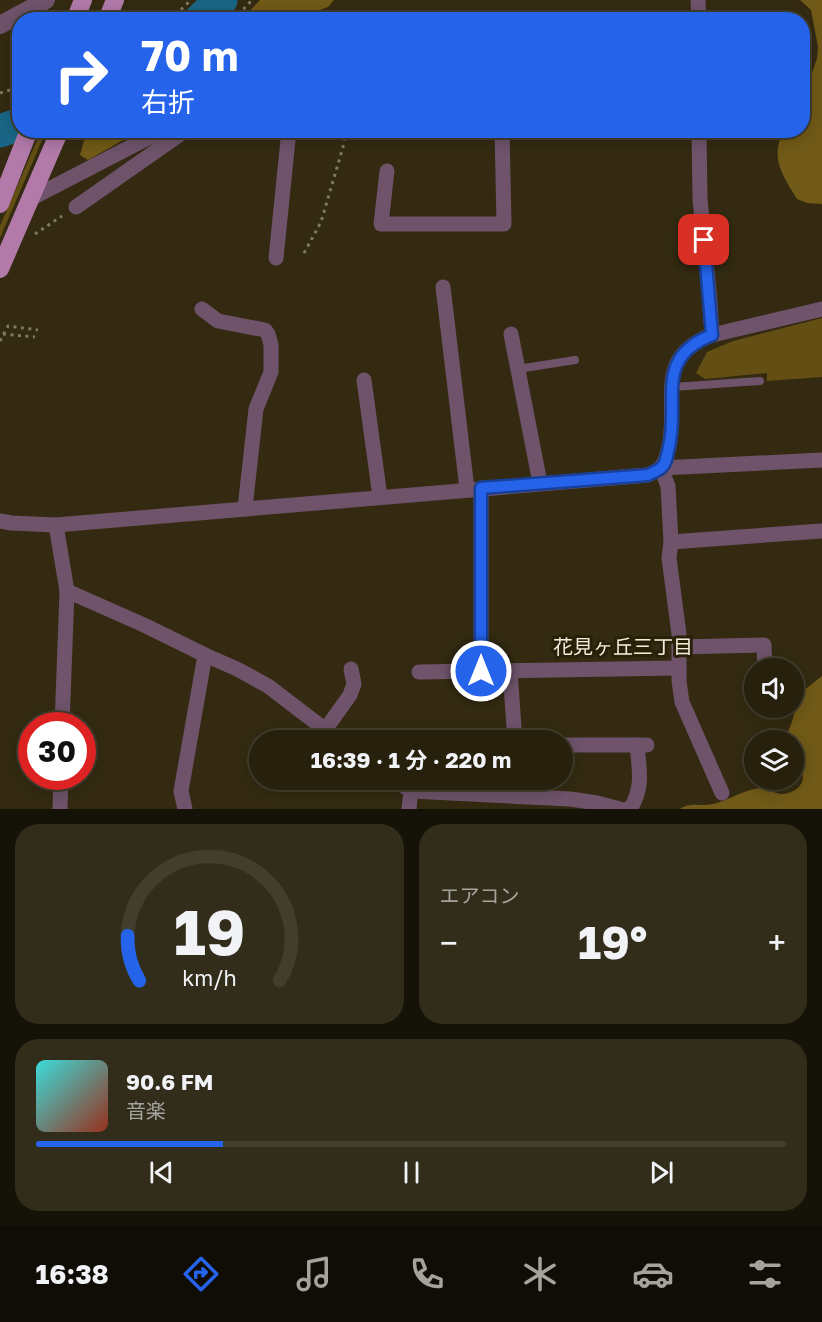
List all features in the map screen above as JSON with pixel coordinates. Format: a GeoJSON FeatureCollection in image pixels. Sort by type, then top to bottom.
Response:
{"type":"FeatureCollection","features":[{"type":"Feature","properties":{"kind":"main road"},"geometry":{"type":"LineString","coordinates":[[0,204],[26,138]]}},
{"type":"Feature","properties":{"kind":"main road"},"geometry":{"type":"LineString","coordinates":[[0,269],[57,138]]}},
{"type":"Feature","properties":{"kind":"street"},"geometry":{"type":"LineString","coordinates":[[22,12],[46,0]]}},
{"type":"Feature","properties":{"kind":"street"},"geometry":{"type":"LineString","coordinates":[[33,194],[148,138]]}},
{"type":"Feature","properties":{"kind":"street"},"geometry":{"type":"LineString","coordinates":[[76,207],[175,138]]}},
{"type":"Feature","properties":{"kind":"street"},"geometry":{"type":"LineString","coordinates":[[276,258],[289,138]]}},
{"type":"Feature","properties":{"kind":"street"},"geometry":{"type":"LineString","coordinates":[[387,171],[381,224],[504,224],[502,138]]}},
{"type":"Feature","properties":{"kind":"street"},"geometry":{"type":"LineString","coordinates":[[699,138],[700,199],[712,335]]}},
{"type":"Feature","properties":{"kind":"street"},"geometry":{"type":"LineString","coordinates":[[443,287],[474,488],[481,671]]}},
{"type":"Feature","properties":{"kind":"street"},"geometry":{"type":"LineString","coordinates":[[201,309],[218,321],[265,330],[272,345],[271,372],[256,409],[245,508]]}},
{"type":"Feature","properties":{"kind":"street"},"geometry":{"type":"LineString","coordinates":[[661,468],[666,461],[670,442],[671,387],[680,357],[693,345],[712,335],[822,309]]}},
{"type":"Feature","properties":{"kind":"street"},"geometry":{"type":"LineString","coordinates":[[511,334],[540,483]]}},
{"type":"Feature","properties":{"kind":"street"},"geometry":{"type":"LineString","coordinates":[[364,380],[380,497]]}},
{"type":"Feature","properties":{"kind":"street"},"geometry":{"type":"LineString","coordinates":[[0,521],[11,524],[56,525],[648,475],[661,468],[822,460]]}},
{"type":"Feature","properties":{"kind":"street"},"geometry":{"type":"LineString","coordinates":[[661,468],[668,486],[671,542],[669,558],[679,634],[679,681],[682,702],[722,793]]}},
{"type":"Feature","properties":{"kind":"street"},"geometry":{"type":"LineString","coordinates":[[56,525],[67,591],[63,712]]}},
{"type":"Feature","properties":{"kind":"street"},"geometry":{"type":"LineString","coordinates":[[671,542],[821,531]]}},
{"type":"Feature","properties":{"kind":"street"},"geometry":{"type":"LineString","coordinates":[[67,591],[144,624],[237,669],[268,686],[325,730],[350,695],[354,684],[351,669]]}},
{"type":"Feature","properties":{"kind":"street"},"geometry":{"type":"LineString","coordinates":[[679,647],[764,645],[765,658]]}},
{"type":"Feature","properties":{"kind":"street"},"geometry":{"type":"LineString","coordinates":[[185,809],[181,791],[204,655]]}},
{"type":"Feature","properties":{"kind":"street"},"geometry":{"type":"LineString","coordinates":[[419,672],[679,668]]}},
{"type":"Feature","properties":{"kind":"street"},"geometry":{"type":"LineString","coordinates":[[510,670],[514,730]]}},
{"type":"Feature","properties":{"kind":"street"},"geometry":{"type":"LineString","coordinates":[[573,745],[642,745],[637,798],[630,809],[627,809]]}},
{"type":"Feature","properties":{"kind":"street"},"geometry":{"type":"LineString","coordinates":[[60,809],[61,790]]}},
{"type":"Feature","properties":{"kind":"street"},"geometry":{"type":"LineString","coordinates":[[409,809],[411,791],[570,799],[620,809]]}},
{"type":"Feature","properties":{"kind":"lane"},"geometry":{"type":"LineString","coordinates":[[518,369],[575,360]]}},
{"type":"Feature","properties":{"kind":"lane"},"geometry":{"type":"LineString","coordinates":[[671,387],[760,381]]}},
{"type":"Feature","properties":{"kind":"path"},"geometry":{"type":"LineString","coordinates":[[178,12],[191,0]]}},
{"type":"Feature","properties":{"kind":"path"},"geometry":{"type":"LineString","coordinates":[[241,12],[252,0]]}},
{"type":"Feature","properties":{"kind":"path"},"geometry":{"type":"LineString","coordinates":[[304,253],[321,222],[345,138]]}},
{"type":"Feature","properties":{"kind":"path"},"geometry":{"type":"LineString","coordinates":[[28,238],[76,207]]}},
{"type":"Feature","properties":{"kind":"path"},"geometry":{"type":"LineString","coordinates":[[0,341],[8,326],[38,330]]}},
{"type":"Feature","properties":{"kind":"path"},"geometry":{"type":"LineString","coordinates":[[3,334],[35,337]]}},
{"type":"Feature","properties":{"kind":"shaded area"},"geometry":{"type":"Polygon","coordinates":[[[260,0],[334,0],[328,7],[315,12],[249,12],[260,0]]]}},
{"type":"Feature","properties":{"kind":"shaded area"},"geometry":{"type":"Polygon","coordinates":[[[800,0],[822,0],[822,204],[807,203],[797,199],[783,174],[778,158],[781,138],[810,138],[810,79],[818,47],[811,10],[800,0]]]}},
{"type":"Feature","properties":{"kind":"shaded area"},"geometry":{"type":"Polygon","coordinates":[[[38,138],[43,138],[0,238],[0,226],[38,138]]]}},
{"type":"Feature","properties":{"kind":"shaded area"},"geometry":{"type":"Polygon","coordinates":[[[87,138],[127,138],[88,160],[80,155],[87,138]]]}},
{"type":"Feature","properties":{"kind":"shaded area"},"geometry":{"type":"Polygon","coordinates":[[[822,318],[822,377],[767,381],[767,373],[705,379],[696,373],[707,352],[733,341],[822,318]]]}},
{"type":"Feature","properties":{"kind":"shaded area"},"geometry":{"type":"Polygon","coordinates":[[[822,676],[822,809],[680,809],[689,805],[714,804],[750,790],[768,790],[782,794],[804,790],[804,730],[789,730],[793,718],[804,718],[804,690],[822,676]]]}},
{"type":"Feature","properties":{"kind":"waterway"},"geometry":{"type":"LineString","coordinates":[[208,12],[221,0]]}},
{"type":"Feature","properties":{"kind":"waterway"},"geometry":{"type":"LineString","coordinates":[[0,131],[12,127]]}},
{"type":"Feature","properties":{"kind":"district","name":"花見ヶ丘三丁目"},"geometry":{"type":"Point","coordinates":[623,647]}},
{"type":"Feature","properties":{"kind":"route"},"geometry":{"type":"LineString","coordinates":[[481,671],[481,488],[648,475],[661,468],[666,461],[672,429],[671,387],[676,365],[686,350],[712,335],[704,240]]}}]}
